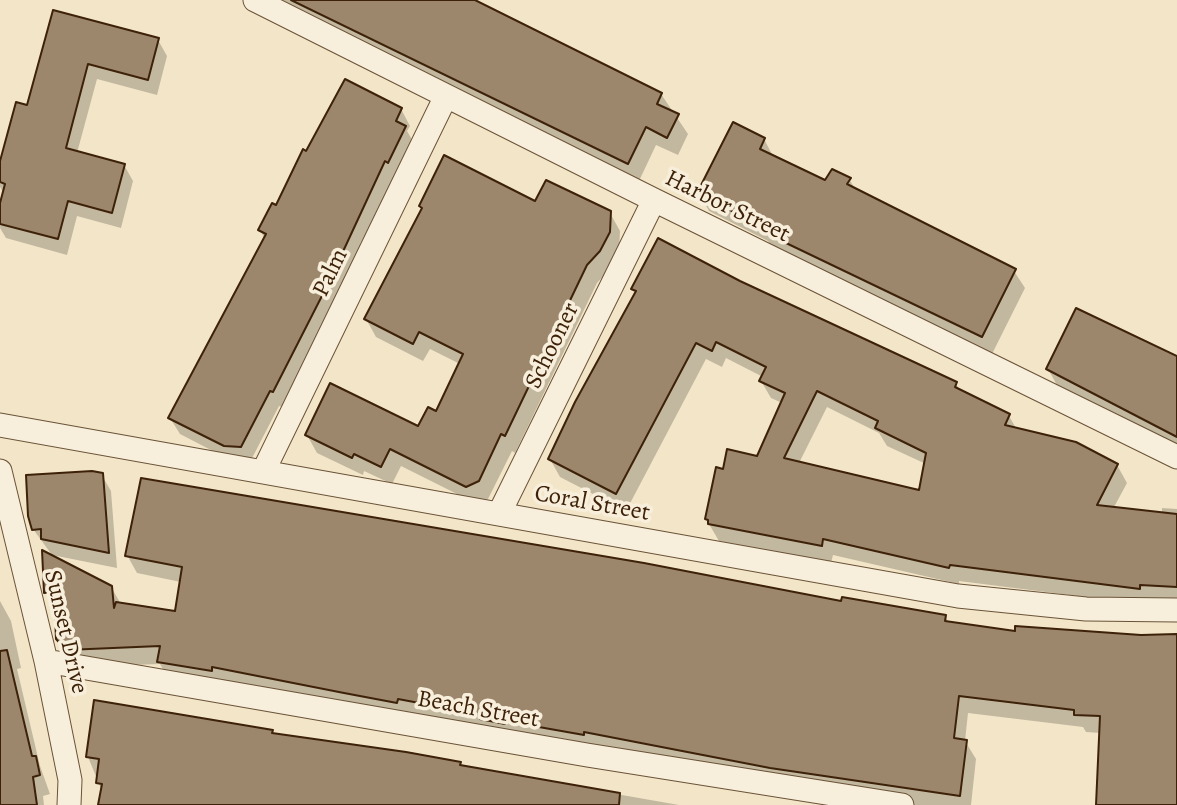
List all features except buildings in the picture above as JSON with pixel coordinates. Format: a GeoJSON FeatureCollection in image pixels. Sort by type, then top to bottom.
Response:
{"type":"FeatureCollection","features":[{"type":"Feature","properties":{"kind":"street","name":"Harbor Street"},"geometry":{"type":"LineString","coordinates":[[255,0],[1177,457]]}},
{"type":"Feature","properties":{"kind":"street","name":"Palm"},"geometry":{"type":"LineString","coordinates":[[263,472],[446,96]]}},
{"type":"Feature","properties":{"kind":"street","name":"Schooner"},"geometry":{"type":"LineString","coordinates":[[499,514],[654,200]]}},
{"type":"Feature","properties":{"kind":"street","name":"Coral Street"},"geometry":{"type":"LineString","coordinates":[[0,425],[958,596],[1086,609],[1177,610]]}},
{"type":"Feature","properties":{"kind":"street","name":"Sunset Drive"},"geometry":{"type":"LineString","coordinates":[[0,471],[46,661],[70,780],[69,805]]}},
{"type":"Feature","properties":{"kind":"street","name":"Beach Street"},"geometry":{"type":"LineString","coordinates":[[46,661],[573,753],[902,805]]}}]}
